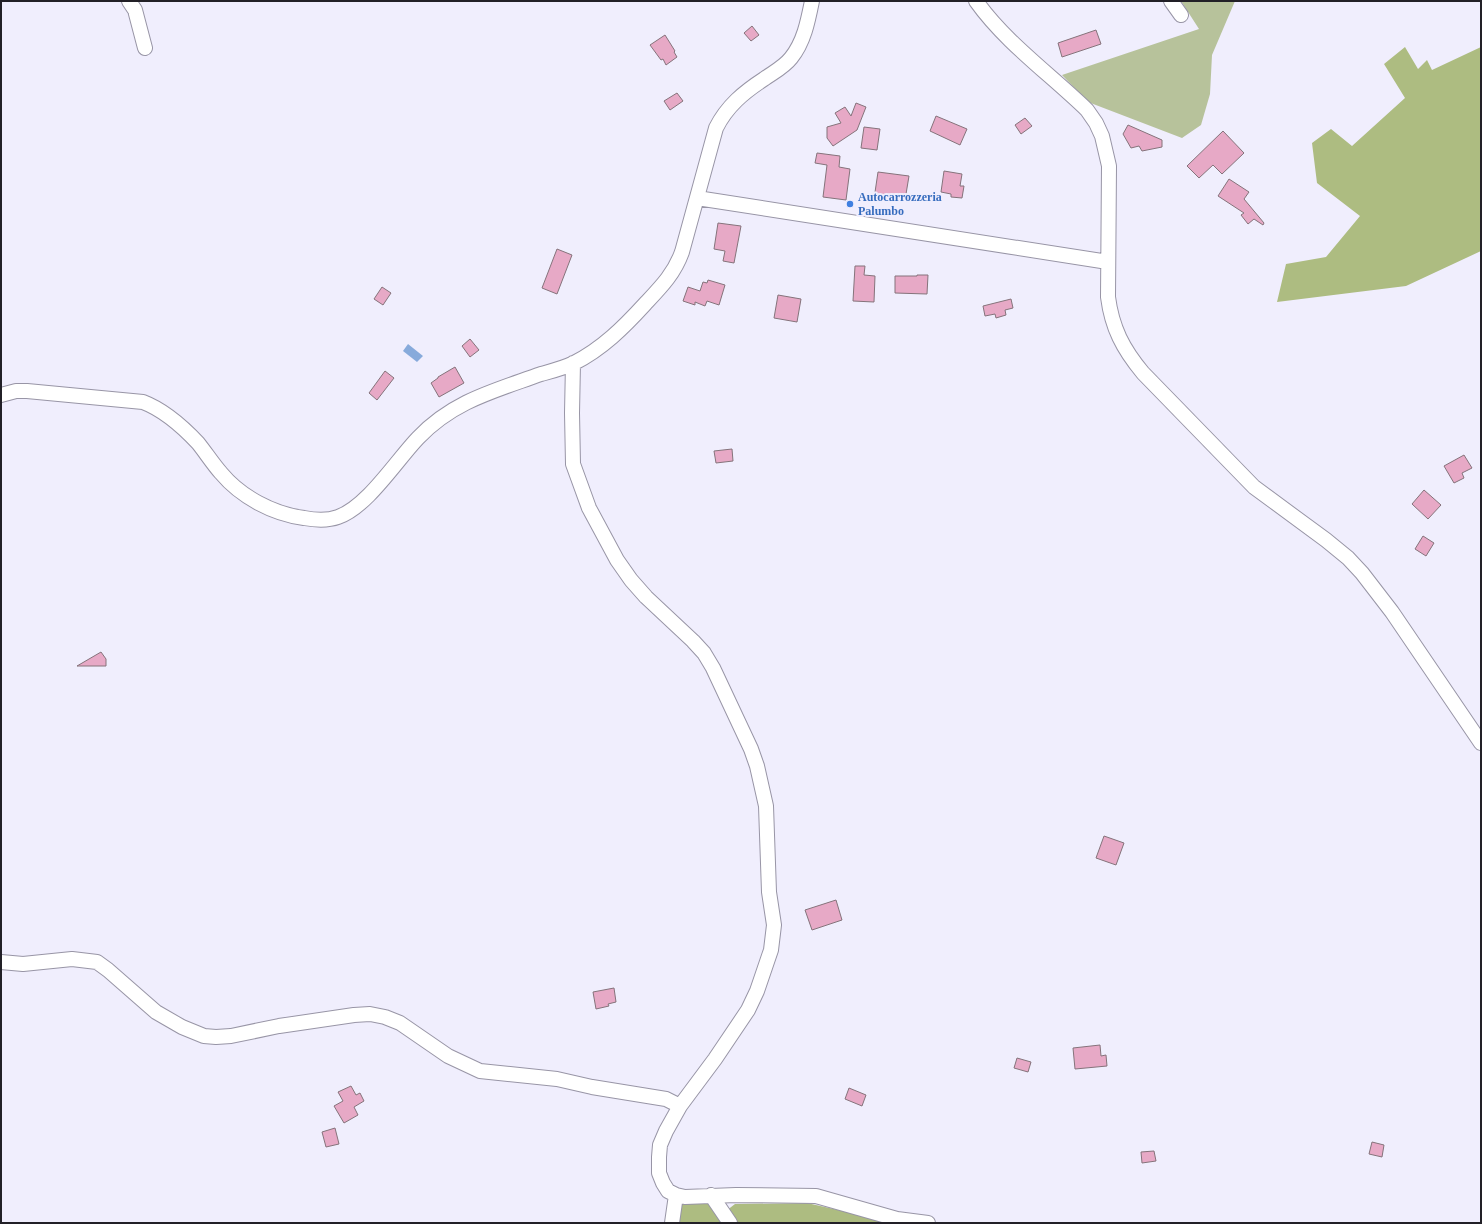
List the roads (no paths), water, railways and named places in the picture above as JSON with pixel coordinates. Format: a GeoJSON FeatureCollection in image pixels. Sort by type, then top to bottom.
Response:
{"type":"FeatureCollection","features":[{"type":"Feature","properties":{"kind":"street"},"geometry":{"type":"LineString","coordinates":[[129,1],[135,10],[145,48]]}},
{"type":"Feature","properties":{"kind":"street"},"geometry":{"type":"LineString","coordinates":[[1,395],[27,390],[143,402],[155,407],[166,415],[197,443],[221,474],[244,494],[261,504],[285,514],[322,520],[337,518],[348,513],[360,504],[417,438],[436,420],[456,407],[487,393],[573,363],[599,348],[614,336],[670,278],[677,266],[682,252],[716,128],[731,104],[741,95],[784,66],[798,49],[805,31],[812,1]]}},
{"type":"Feature","properties":{"kind":"street"},"geometry":{"type":"LineString","coordinates":[[976,1],[986,15],[1003,33],[1072,95],[1087,110],[1096,123],[1106,150],[1109,166],[1108,297],[1110,313],[1121,342],[1130,357],[1143,373],[1254,486],[1326,540],[1348,558],[1362,573],[1392,612],[1481,743]]}},
{"type":"Feature","properties":{"kind":"street"},"geometry":{"type":"LineString","coordinates":[[1171,1],[1181,15]]}},
{"type":"Feature","properties":{"kind":"street"},"geometry":{"type":"LineString","coordinates":[[697,198],[1108,262]]}},
{"type":"Feature","properties":{"kind":"street"},"geometry":{"type":"LineString","coordinates":[[573,363],[573,464],[589,508],[617,560],[631,580],[646,597],[693,641],[704,653],[713,668],[751,749],[757,766],[766,806],[769,892],[774,924],[771,950],[757,992],[748,1010],[715,1059],[680,1106],[660,1144],[659,1173],[663,1183],[668,1191],[685,1197],[711,1195],[816,1196],[897,1219],[928,1223]]}},
{"type":"Feature","properties":{"kind":"street"},"geometry":{"type":"LineString","coordinates":[[1,962],[23,964],[72,959],[97,962],[156,1012],[182,1027],[204,1036],[231,1036],[279,1026],[370,1014],[385,1017],[406,1026],[448,1056],[480,1070],[557,1079],[592,1087],[666,1099],[680,1106]]}},
{"type":"Feature","properties":{"kind":"street"},"geometry":{"type":"LineString","coordinates":[[672,1223],[676,1195]]}},
{"type":"Feature","properties":{"kind":"street"},"geometry":{"type":"LineString","coordinates":[[711,1195],[730,1223]]}},
{"type":"Feature","properties":{"kind":"water"},"geometry":{"type":"Polygon","coordinates":[[[408,344],[423,356],[417,362],[403,351],[408,344]]]}},
{"type":"Feature","properties":{"kind":"place","name":"Autocarrozzeria Palumbo"},"geometry":{"type":"Point","coordinates":[850,204]}}]}
